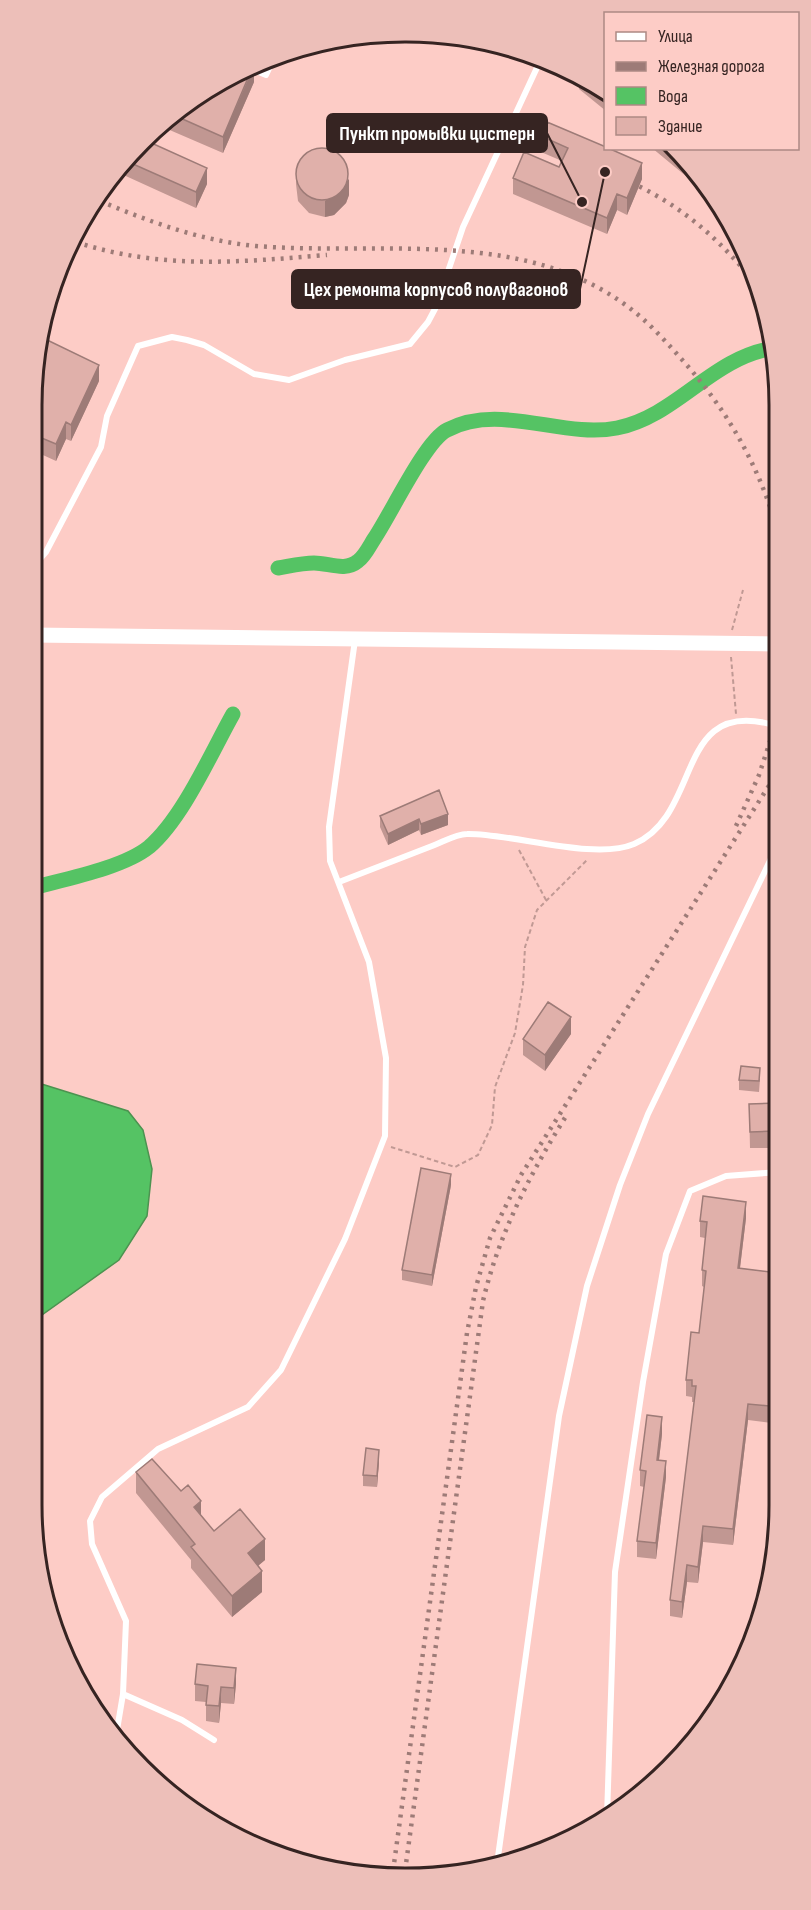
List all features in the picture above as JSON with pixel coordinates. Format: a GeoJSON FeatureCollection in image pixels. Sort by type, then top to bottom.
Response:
{"type":"FeatureCollection","features":[{"type":"Feature","properties":{"kind":"street"},"geometry":{"type":"LineString","coordinates":[[42,635],[769,644]]}},
{"type":"Feature","properties":{"kind":"lane"},"geometry":{"type":"LineString","coordinates":[[42,557],[101,447],[107,416],[138,346],[172,337],[187,340],[204,345],[254,374],[289,380],[345,360],[410,344],[419,335],[436,307],[463,227],[538,67]]}},
{"type":"Feature","properties":{"kind":"lane"},"geometry":{"type":"LineString","coordinates":[[118,1727],[123,1694],[126,1621],[92,1544],[90,1521],[102,1497],[158,1449],[248,1407],[281,1370],[345,1239],[385,1136],[387,1058],[369,962],[330,861],[329,827],[355,640]]}},
{"type":"Feature","properties":{"kind":"lane"},"geometry":{"type":"LineString","coordinates":[[339,882],[464,833],[511,837],[598,850],[632,845],[660,826],[675,806],[699,747],[717,728],[732,722],[751,720],[769,724]]}},
{"type":"Feature","properties":{"kind":"lane"},"geometry":{"type":"LineString","coordinates":[[499,1856],[559,1416],[587,1286],[620,1185],[648,1114],[769,863]]}},
{"type":"Feature","properties":{"kind":"lane"},"geometry":{"type":"LineString","coordinates":[[607,1807],[615,1572],[643,1382],[666,1254],[690,1191],[726,1176],[769,1173]]}},
{"type":"Feature","properties":{"kind":"lane"},"geometry":{"type":"LineString","coordinates":[[123,1694],[182,1720],[214,1740]]}},
{"type":"Feature","properties":{"kind":"path"},"geometry":{"type":"LineString","coordinates":[[736,713],[729,643],[743,590]]}},
{"type":"Feature","properties":{"kind":"path"},"geometry":{"type":"LineString","coordinates":[[511,837],[546,900]]}},
{"type":"Feature","properties":{"kind":"path"},"geometry":{"type":"LineString","coordinates":[[382,1144],[455,1167],[478,1155],[492,1125],[495,1087],[515,1033],[523,985],[525,947],[537,910],[598,850]]}},
{"type":"Feature","properties":{"kind":"water"},"geometry":{"type":"Polygon","coordinates":[[[42,1084],[128,1111],[143,1130],[152,1169],[147,1216],[119,1260],[42,1315],[42,1084]]]}},
{"type":"Feature","properties":{"kind":"building"},"geometry":{"type":"Polygon","coordinates":[[[248,78],[223,137],[182,119],[248,78]]]}},
{"type":"Feature","properties":{"kind":"building"},"geometry":{"type":"Polygon","coordinates":[[[547,122],[604,146],[604,150],[613,150],[642,163],[627,198],[617,194],[607,218],[513,178],[524,152],[559,167],[568,148],[541,136],[547,122]]]}},
{"type":"Feature","properties":{"kind":"building"},"geometry":{"type":"Polygon","coordinates":[[[153,144],[207,168],[196,192],[134,164],[153,144]]]}},
{"type":"Feature","properties":{"kind":"building"},"geometry":{"type":"Polygon","coordinates":[[[317,148],[327,148],[341,155],[348,174],[341,193],[327,200],[317,200],[307,196],[300,189],[296,179],[296,169],[300,159],[307,152],[317,148]]]}},
{"type":"Feature","properties":{"kind":"building"},"geometry":{"type":"Polygon","coordinates":[[[48,340],[99,365],[71,425],[66,422],[56,444],[42,438],[43,382],[48,340]]]}},
{"type":"Feature","properties":{"kind":"building"},"geometry":{"type":"Polygon","coordinates":[[[439,790],[448,814],[421,824],[419,819],[388,834],[380,816],[439,790]]]}},
{"type":"Feature","properties":{"kind":"building"},"geometry":{"type":"Polygon","coordinates":[[[548,1002],[571,1017],[545,1055],[523,1039],[548,1002]]]}},
{"type":"Feature","properties":{"kind":"building"},"geometry":{"type":"Polygon","coordinates":[[[741,1066],[760,1068],[759,1081],[739,1080],[741,1066]]]}},
{"type":"Feature","properties":{"kind":"building"},"geometry":{"type":"Polygon","coordinates":[[[769,1103],[769,1131],[750,1132],[749,1104],[769,1103]]]}},
{"type":"Feature","properties":{"kind":"building"},"geometry":{"type":"Polygon","coordinates":[[[421,1168],[451,1174],[432,1275],[402,1270],[421,1168]]]}},
{"type":"Feature","properties":{"kind":"building"},"geometry":{"type":"Polygon","coordinates":[[[703,1196],[746,1202],[738,1268],[769,1272],[769,1406],[748,1404],[733,1529],[703,1526],[698,1567],[687,1565],[682,1602],[670,1600],[696,1386],[692,1386],[692,1380],[686,1380],[691,1332],[699,1333],[706,1271],[702,1270],[707,1222],[700,1221],[703,1196]]]}},
{"type":"Feature","properties":{"kind":"building"},"geometry":{"type":"Polygon","coordinates":[[[647,1415],[662,1417],[657,1460],[666,1461],[656,1543],[637,1541],[646,1471],[640,1470],[647,1415]]]}},
{"type":"Feature","properties":{"kind":"building"},"geometry":{"type":"Polygon","coordinates":[[[366,1448],[379,1450],[377,1476],[363,1475],[366,1448]]]}},
{"type":"Feature","properties":{"kind":"building"},"geometry":{"type":"Polygon","coordinates":[[[152,1459],[181,1491],[188,1485],[201,1501],[194,1507],[214,1531],[240,1509],[265,1539],[248,1553],[262,1571],[232,1596],[191,1547],[195,1544],[136,1472],[152,1459]]]}},
{"type":"Feature","properties":{"kind":"building"},"geometry":{"type":"Polygon","coordinates":[[[197,1664],[236,1668],[234,1688],[221,1687],[219,1706],[206,1705],[208,1686],[195,1684],[197,1664]]]}},
{"type":"Feature","properties":{"kind":"waterway"},"geometry":{"type":"LineString","coordinates":[[278,568],[314,563],[348,566],[358,561],[381,528],[429,448],[447,430],[467,422],[488,419],[575,429],[617,428],[658,412],[732,363],[765,351]]}},
{"type":"Feature","properties":{"kind":"waterway"},"geometry":{"type":"LineString","coordinates":[[42,886],[109,867],[149,847],[161,835],[185,802],[233,714]]}},
{"type":"Feature","properties":{"kind":"railway"},"geometry":{"type":"LineString","coordinates":[[623,179],[661,198],[695,222],[741,266]]}},
{"type":"Feature","properties":{"kind":"railway"},"geometry":{"type":"LineString","coordinates":[[104,203],[176,230],[216,240],[256,246],[448,250],[495,255],[541,265],[585,281],[627,306],[643,319],[665,340],[701,382],[740,441],[769,505]]}},
{"type":"Feature","properties":{"kind":"railway"},"geometry":{"type":"LineString","coordinates":[[80,243],[139,257],[201,262],[327,255]]}},
{"type":"Feature","properties":{"kind":"railway"},"geometry":{"type":"LineString","coordinates":[[736,826],[759,775],[769,744]]}},
{"type":"Feature","properties":{"kind":"railway"},"geometry":{"type":"LineString","coordinates":[[393,1867],[467,1333],[476,1287],[490,1238],[521,1175],[769,786]]}},
{"type":"Feature","properties":{"kind":"railway"},"geometry":{"type":"LineString","coordinates":[[405,1868],[483,1301],[507,1227],[529,1180],[568,1113]]}},
{"type":"Feature","properties":{"kind":"place","name":"Цех ремонта корпусов полувагонов"},"geometry":{"type":"Point","coordinates":[605,172]}},
{"type":"Feature","properties":{"kind":"place","name":"Пункт промывки цистерн"},"geometry":{"type":"Point","coordinates":[582,202]}}]}
